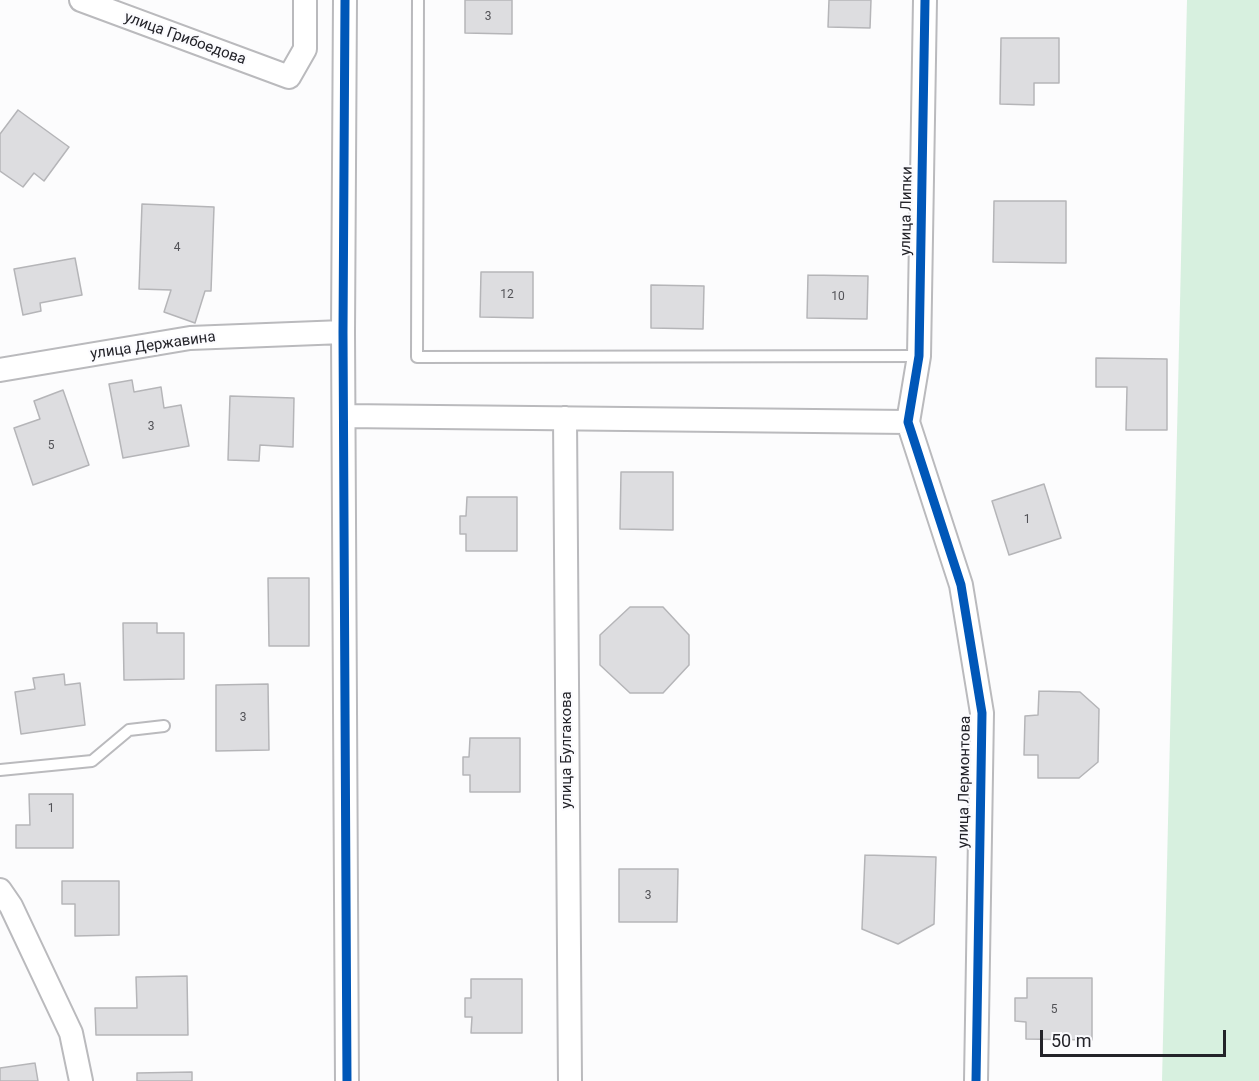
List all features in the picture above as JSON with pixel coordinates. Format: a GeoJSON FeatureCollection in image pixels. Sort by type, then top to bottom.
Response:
{"type":"FeatureCollection","features":[{"type":"Feature","properties":{"kind":"street","name":"улица Грибоедова"},"geometry":{"type":"LineString","coordinates":[[81,0],[289,77],[305,49],[305,0]]}},
{"type":"Feature","properties":{"kind":"street"},"geometry":{"type":"LineString","coordinates":[[345,0],[343,332],[347,1081]]}},
{"type":"Feature","properties":{"kind":"street","name":"улица Липки"},"geometry":{"type":"LineString","coordinates":[[908,422],[919,356],[925,0]]}},
{"type":"Feature","properties":{"kind":"street","name":"улица Державина"},"geometry":{"type":"LineString","coordinates":[[0,370],[190,338],[343,332]]}},
{"type":"Feature","properties":{"kind":"street"},"geometry":{"type":"LineString","coordinates":[[344,416],[908,422]]}},
{"type":"Feature","properties":{"kind":"street","name":"улица Булгакова"},"geometry":{"type":"LineString","coordinates":[[565,418],[570,1081]]}},
{"type":"Feature","properties":{"kind":"street","name":"улица Лермонтова"},"geometry":{"type":"LineString","coordinates":[[908,422],[961,585],[982,713],[976,1081]]}},
{"type":"Feature","properties":{"kind":"street"},"geometry":{"type":"LineString","coordinates":[[0,891],[11,906],[70,1033],[81,1081]]}},
{"type":"Feature","properties":{"kind":"lane"},"geometry":{"type":"LineString","coordinates":[[418,0],[417,357],[919,356]]}},
{"type":"Feature","properties":{"kind":"lane"},"geometry":{"type":"LineString","coordinates":[[0,770],[92,760],[129,730],[164,726]]}},
{"type":"Feature","properties":{"kind":"green space"},"geometry":{"type":"Polygon","coordinates":[[[1187,0],[1259,0],[1259,1081],[1162,1081],[1187,0]]]}},
{"type":"Feature","properties":{"kind":"building"},"geometry":{"type":"Polygon","coordinates":[[[465,0],[512,0],[512,34],[465,33],[465,0]]]}},
{"type":"Feature","properties":{"kind":"building"},"geometry":{"type":"Polygon","coordinates":[[[829,0],[871,0],[870,28],[828,27],[829,0]]]}},
{"type":"Feature","properties":{"kind":"building"},"geometry":{"type":"Polygon","coordinates":[[[1001,38],[1059,38],[1059,83],[1034,83],[1034,105],[1000,104],[1001,38]]]}},
{"type":"Feature","properties":{"kind":"building"},"geometry":{"type":"Polygon","coordinates":[[[18,110],[69,147],[44,181],[34,173],[23,187],[0,171],[0,134],[18,110]]]}},
{"type":"Feature","properties":{"kind":"building"},"geometry":{"type":"Polygon","coordinates":[[[994,201],[1066,201],[1066,263],[993,262],[994,201]]]}},
{"type":"Feature","properties":{"kind":"building"},"geometry":{"type":"Polygon","coordinates":[[[142,204],[214,207],[211,291],[205,291],[195,323],[164,312],[171,290],[139,289],[142,204]]]}},
{"type":"Feature","properties":{"kind":"building"},"geometry":{"type":"Polygon","coordinates":[[[75,258],[82,295],[40,303],[41,311],[23,315],[14,269],[75,258]]]}},
{"type":"Feature","properties":{"kind":"building"},"geometry":{"type":"Polygon","coordinates":[[[481,272],[533,272],[533,318],[480,317],[481,272]]]}},
{"type":"Feature","properties":{"kind":"building"},"geometry":{"type":"Polygon","coordinates":[[[808,275],[868,276],[867,319],[807,318],[808,275]]]}},
{"type":"Feature","properties":{"kind":"building"},"geometry":{"type":"Polygon","coordinates":[[[651,285],[704,286],[703,329],[651,328],[651,285]]]}},
{"type":"Feature","properties":{"kind":"building"},"geometry":{"type":"Polygon","coordinates":[[[1096,358],[1167,359],[1167,430],[1126,430],[1127,387],[1096,387],[1096,358]]]}},
{"type":"Feature","properties":{"kind":"building"},"geometry":{"type":"Polygon","coordinates":[[[132,380],[134,392],[161,387],[164,408],[181,405],[189,446],[123,458],[109,384],[132,380]]]}},
{"type":"Feature","properties":{"kind":"building"},"geometry":{"type":"Polygon","coordinates":[[[63,390],[89,465],[33,485],[14,428],[40,419],[34,401],[63,390]]]}},
{"type":"Feature","properties":{"kind":"building"},"geometry":{"type":"Polygon","coordinates":[[[230,396],[294,398],[293,447],[260,445],[259,461],[228,460],[230,396]]]}},
{"type":"Feature","properties":{"kind":"building"},"geometry":{"type":"Polygon","coordinates":[[[621,472],[673,472],[673,530],[620,529],[621,472]]]}},
{"type":"Feature","properties":{"kind":"building"},"geometry":{"type":"Polygon","coordinates":[[[1044,484],[1061,538],[1009,555],[992,501],[1044,484]]]}},
{"type":"Feature","properties":{"kind":"building"},"geometry":{"type":"Polygon","coordinates":[[[467,497],[517,497],[517,551],[466,551],[466,534],[460,534],[460,516],[466,516],[467,497]]]}},
{"type":"Feature","properties":{"kind":"building"},"geometry":{"type":"Polygon","coordinates":[[[268,578],[309,578],[309,646],[269,646],[268,578]]]}},
{"type":"Feature","properties":{"kind":"building"},"geometry":{"type":"Polygon","coordinates":[[[630,607],[663,607],[689,635],[689,665],[663,693],[630,693],[600,665],[600,635],[630,607]]]}},
{"type":"Feature","properties":{"kind":"building"},"geometry":{"type":"Polygon","coordinates":[[[123,623],[157,623],[157,633],[184,633],[184,679],[124,680],[123,623]]]}},
{"type":"Feature","properties":{"kind":"building"},"geometry":{"type":"Polygon","coordinates":[[[64,674],[65,685],[80,683],[85,725],[21,734],[15,692],[35,689],[33,678],[64,674]]]}},
{"type":"Feature","properties":{"kind":"building"},"geometry":{"type":"Polygon","coordinates":[[[268,684],[269,750],[216,751],[216,685],[268,684]]]}},
{"type":"Feature","properties":{"kind":"building"},"geometry":{"type":"Polygon","coordinates":[[[1039,691],[1080,692],[1099,709],[1098,762],[1079,778],[1038,778],[1038,755],[1024,755],[1025,716],[1038,715],[1039,691]]]}},
{"type":"Feature","properties":{"kind":"building"},"geometry":{"type":"Polygon","coordinates":[[[470,738],[520,738],[520,792],[470,792],[470,775],[463,775],[463,757],[469,757],[470,738]]]}},
{"type":"Feature","properties":{"kind":"building"},"geometry":{"type":"Polygon","coordinates":[[[29,794],[73,794],[73,848],[16,848],[16,825],[30,825],[29,794]]]}},
{"type":"Feature","properties":{"kind":"building"},"geometry":{"type":"Polygon","coordinates":[[[865,855],[936,857],[934,924],[898,944],[862,929],[865,855]]]}},
{"type":"Feature","properties":{"kind":"building"},"geometry":{"type":"Polygon","coordinates":[[[619,869],[678,869],[677,922],[619,922],[619,869]]]}},
{"type":"Feature","properties":{"kind":"building"},"geometry":{"type":"Polygon","coordinates":[[[62,881],[119,881],[119,935],[75,936],[75,904],[62,904],[62,881]]]}},
{"type":"Feature","properties":{"kind":"building"},"geometry":{"type":"Polygon","coordinates":[[[187,976],[188,1035],[96,1035],[95,1008],[137,1008],[136,977],[187,976]]]}},
{"type":"Feature","properties":{"kind":"building"},"geometry":{"type":"Polygon","coordinates":[[[1027,978],[1092,978],[1092,1040],[1026,1039],[1026,1022],[1015,1021],[1015,998],[1027,998],[1027,978]]]}},
{"type":"Feature","properties":{"kind":"building"},"geometry":{"type":"Polygon","coordinates":[[[471,979],[522,979],[522,1033],[471,1033],[472,1017],[465,1017],[465,998],[471,998],[471,979]]]}},
{"type":"Feature","properties":{"kind":"building"},"geometry":{"type":"Polygon","coordinates":[[[35,1063],[38,1081],[0,1081],[0,1068],[35,1063]]]}},
{"type":"Feature","properties":{"kind":"building"},"geometry":{"type":"Polygon","coordinates":[[[192,1072],[192,1081],[137,1081],[137,1073],[192,1072]]]}},
{"type":"Feature","properties":{"kind":"cycle path"},"geometry":{"type":"LineString","coordinates":[[345,0],[343,332],[347,1081]]}},
{"type":"Feature","properties":{"kind":"cycle path"},"geometry":{"type":"LineString","coordinates":[[925,0],[919,356],[908,422],[961,585],[982,713],[976,1081]]}}]}
